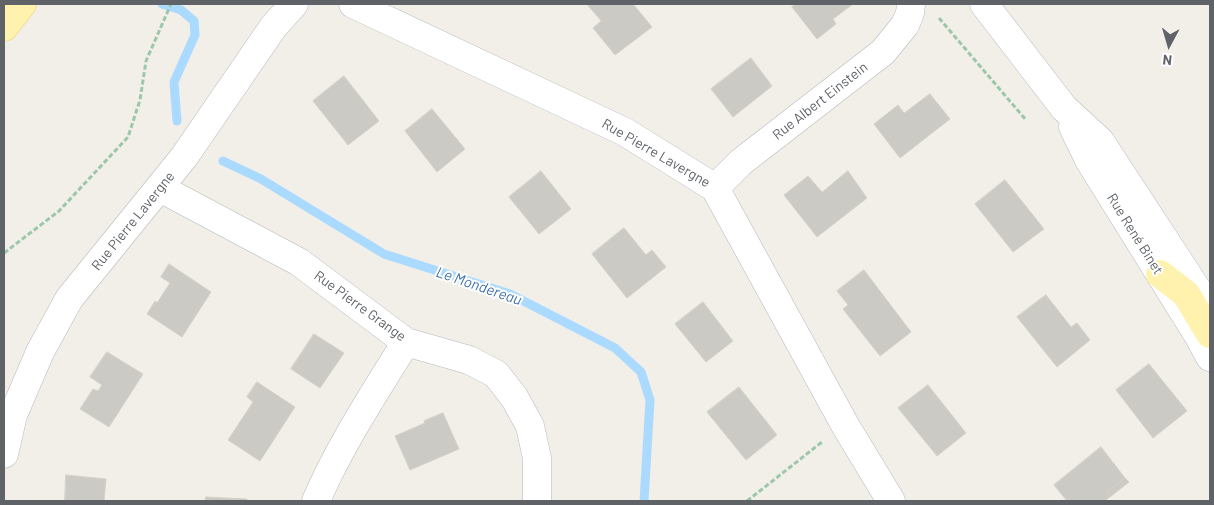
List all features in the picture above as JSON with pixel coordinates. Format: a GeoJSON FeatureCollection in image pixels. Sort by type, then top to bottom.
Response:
{"type":"FeatureCollection","features":[{"type":"Feature","properties":{"kind":"main road"},"geometry":{"type":"LineString","coordinates":[[4,27],[22,4]]}},
{"type":"Feature","properties":{"kind":"main road"},"geometry":{"type":"LineString","coordinates":[[1160,274],[1186,294],[1208,320]]}},
{"type":"Feature","properties":{"kind":"street","name":"Rue Pierre Lavergne"},"geometry":{"type":"LineString","coordinates":[[4,454],[13,415],[40,352],[69,299],[184,157],[274,26],[294,4]]}},
{"type":"Feature","properties":{"kind":"street","name":"Rue Pierre Lavergne"},"geometry":{"type":"LineString","coordinates":[[353,4],[625,132],[715,188],[845,425],[891,501]]}},
{"type":"Feature","properties":{"kind":"street","name":"Rue René Binet"},"geometry":{"type":"LineString","coordinates":[[984,4],[1064,108],[1089,160],[1198,334],[1210,357]]}},
{"type":"Feature","properties":{"kind":"street","name":"Rue Albert Einstein"},"geometry":{"type":"LineString","coordinates":[[715,188],[741,162],[883,52],[905,25],[910,13],[922,7]]}},
{"type":"Feature","properties":{"kind":"street","name":"Rue René Binet"},"geometry":{"type":"LineString","coordinates":[[1064,108],[1100,141],[1208,320]]}},
{"type":"Feature","properties":{"kind":"street","name":"Rue Pierre Grange"},"geometry":{"type":"LineString","coordinates":[[160,188],[299,262],[406,342],[469,360],[496,374],[514,397],[530,426],[537,458],[537,501]]}},
{"type":"Feature","properties":{"kind":"street"},"geometry":{"type":"LineString","coordinates":[[316,501],[347,438],[406,342]]}},
{"type":"Feature","properties":{"kind":"path"},"geometry":{"type":"LineString","coordinates":[[4,252],[59,211],[128,137],[140,100],[146,60],[172,4]]}},
{"type":"Feature","properties":{"kind":"path"},"geometry":{"type":"LineString","coordinates":[[922,7],[1026,120]]}},
{"type":"Feature","properties":{"kind":"path"},"geometry":{"type":"LineString","coordinates":[[747,501],[829,437]]}},
{"type":"Feature","properties":{"kind":"building"},"geometry":{"type":"Polygon","coordinates":[[[587,4],[633,4],[652,27],[615,55],[593,28],[601,21],[587,4]]]}},
{"type":"Feature","properties":{"kind":"building"},"geometry":{"type":"Polygon","coordinates":[[[796,4],[853,4],[833,19],[836,24],[817,39],[792,7],[796,4]]]}},
{"type":"Feature","properties":{"kind":"building"},"geometry":{"type":"Polygon","coordinates":[[[751,58],[772,86],[733,117],[711,89],[751,58]]]}},
{"type":"Feature","properties":{"kind":"building"},"geometry":{"type":"Polygon","coordinates":[[[344,76],[379,121],[348,145],[313,101],[344,76]]]}},
{"type":"Feature","properties":{"kind":"building"},"geometry":{"type":"Polygon","coordinates":[[[930,94],[950,119],[900,158],[874,124],[898,105],[904,113],[930,94]]]}},
{"type":"Feature","properties":{"kind":"building"},"geometry":{"type":"Polygon","coordinates":[[[432,109],[465,149],[437,172],[405,131],[432,109]]]}},
{"type":"Feature","properties":{"kind":"building"},"geometry":{"type":"Polygon","coordinates":[[[541,171],[571,209],[539,234],[509,197],[541,171]]]}},
{"type":"Feature","properties":{"kind":"building"},"geometry":{"type":"Polygon","coordinates":[[[848,171],[867,198],[817,237],[784,195],[808,176],[822,192],[848,171]]]}},
{"type":"Feature","properties":{"kind":"building"},"geometry":{"type":"Polygon","coordinates":[[[1005,180],[1044,229],[1013,252],[975,204],[1005,180]]]}},
{"type":"Feature","properties":{"kind":"building"},"geometry":{"type":"Polygon","coordinates":[[[624,228],[646,255],[652,250],[666,267],[627,298],[592,254],[624,228]]]}},
{"type":"Feature","properties":{"kind":"building"},"geometry":{"type":"Polygon","coordinates":[[[169,264],[211,292],[182,337],[147,314],[170,283],[161,277],[169,264]]]}},
{"type":"Feature","properties":{"kind":"building"},"geometry":{"type":"Polygon","coordinates":[[[864,270],[911,332],[880,356],[843,309],[848,305],[837,291],[864,270]]]}},
{"type":"Feature","properties":{"kind":"building"},"geometry":{"type":"Polygon","coordinates":[[[1046,295],[1071,327],[1077,323],[1090,340],[1057,367],[1017,317],[1046,295]]]}},
{"type":"Feature","properties":{"kind":"building"},"geometry":{"type":"Polygon","coordinates":[[[703,302],[733,341],[706,362],[675,324],[703,302]]]}},
{"type":"Feature","properties":{"kind":"building"},"geometry":{"type":"Polygon","coordinates":[[[314,334],[344,353],[320,388],[291,369],[314,334]]]}},
{"type":"Feature","properties":{"kind":"building"},"geometry":{"type":"Polygon","coordinates":[[[107,352],[143,374],[109,427],[80,409],[93,389],[98,391],[102,385],[90,377],[107,352]]]}},
{"type":"Feature","properties":{"kind":"building"},"geometry":{"type":"Polygon","coordinates":[[[1149,364],[1187,411],[1153,438],[1116,390],[1149,364]]]}},
{"type":"Feature","properties":{"kind":"building"},"geometry":{"type":"Polygon","coordinates":[[[257,382],[295,407],[260,461],[228,440],[253,402],[247,397],[257,382]]]}},
{"type":"Feature","properties":{"kind":"building"},"geometry":{"type":"Polygon","coordinates":[[[928,385],[966,433],[937,456],[898,408],[928,385]]]}},
{"type":"Feature","properties":{"kind":"building"},"geometry":{"type":"Polygon","coordinates":[[[739,387],[777,435],[746,460],[707,412],[739,387]]]}},
{"type":"Feature","properties":{"kind":"building"},"geometry":{"type":"Polygon","coordinates":[[[443,413],[459,449],[410,470],[395,436],[443,413]]]}},
{"type":"Feature","properties":{"kind":"building"},"geometry":{"type":"Polygon","coordinates":[[[1101,447],[1125,478],[1107,492],[1110,497],[1104,501],[1067,501],[1054,485],[1101,447]]]}},
{"type":"Feature","properties":{"kind":"building"},"geometry":{"type":"Polygon","coordinates":[[[66,475],[106,479],[104,501],[65,501],[66,475]]]}},
{"type":"Feature","properties":{"kind":"building"},"geometry":{"type":"Polygon","coordinates":[[[1125,478],[1129,482],[1110,497],[1107,492],[1125,478]]]}},
{"type":"Feature","properties":{"kind":"building"},"geometry":{"type":"Polygon","coordinates":[[[206,497],[247,499],[247,501],[205,501],[206,497]]]}},
{"type":"Feature","properties":{"kind":"waterway","name":"Le Mondereau"},"geometry":{"type":"LineString","coordinates":[[162,4],[181,10],[194,21],[195,35],[174,82],[177,121]]}},
{"type":"Feature","properties":{"kind":"waterway","name":"Le Mondereau"},"geometry":{"type":"LineString","coordinates":[[223,161],[261,179],[384,254],[510,294],[615,348],[641,372],[650,400],[644,501]]}}]}
